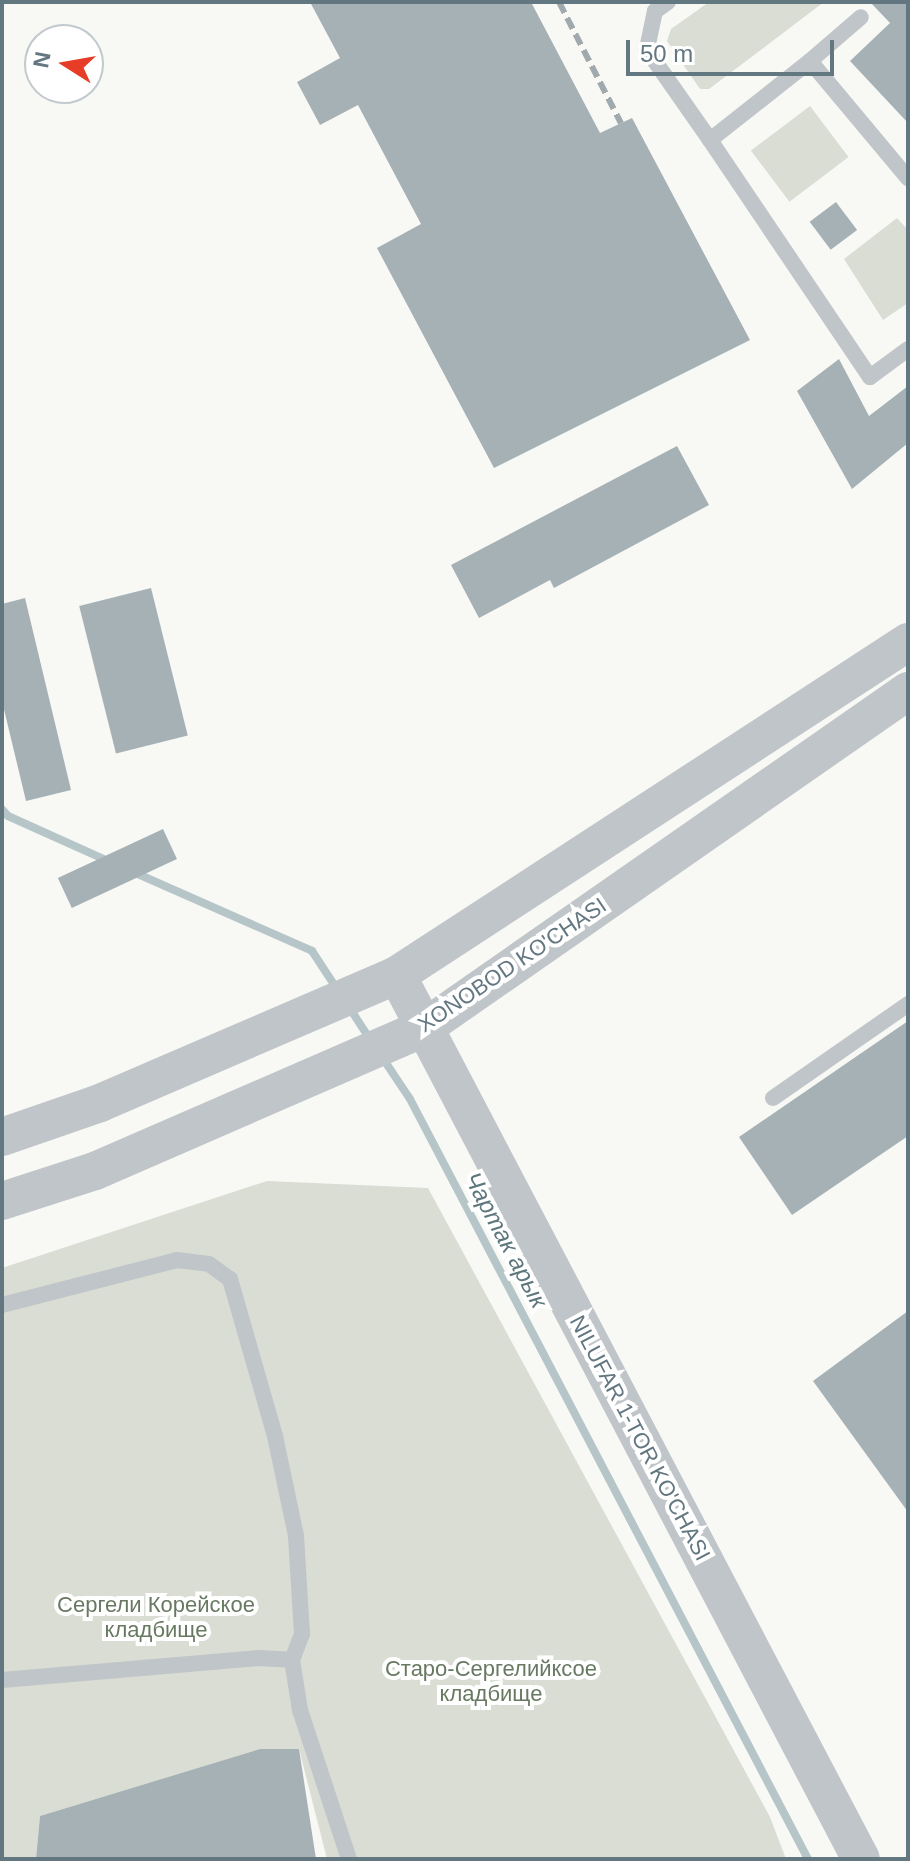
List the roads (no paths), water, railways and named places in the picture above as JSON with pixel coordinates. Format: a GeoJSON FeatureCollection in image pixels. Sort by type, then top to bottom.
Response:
{"type":"FeatureCollection","features":[{"type":"Feature","properties":{"kind":"street"},"geometry":{"type":"LineString","coordinates":[[2,1137],[100,1103],[397,975],[908,642]]}},
{"type":"Feature","properties":{"kind":"street"},"geometry":{"type":"LineString","coordinates":[[836,690],[858,724]]}},
{"type":"Feature","properties":{"kind":"street","name":"XONOBOD KO'CHASI"},"geometry":{"type":"LineString","coordinates":[[2,1201],[95,1171],[424,1028],[908,691]]}},
{"type":"Feature","properties":{"kind":"street","name":"NILUFAR 1-TOR KO'CHASI"},"geometry":{"type":"LineString","coordinates":[[397,975],[861,1859]]}},
{"type":"Feature","properties":{"kind":"lane"},"geometry":{"type":"LineString","coordinates":[[668,2],[655,11],[647,50],[870,377],[908,349]]}},
{"type":"Feature","properties":{"kind":"lane"},"geometry":{"type":"LineString","coordinates":[[710,140],[861,17]]}},
{"type":"Feature","properties":{"kind":"lane"},"geometry":{"type":"LineString","coordinates":[[810,61],[908,178]]}},
{"type":"Feature","properties":{"kind":"lane"},"geometry":{"type":"LineString","coordinates":[[773,1098],[908,1004]]}},
{"type":"Feature","properties":{"kind":"lane"},"geometry":{"type":"LineString","coordinates":[[2,1305],[177,1260],[209,1264],[230,1279],[275,1436],[296,1536],[302,1634],[292,1660],[300,1710],[349,1859]]}},
{"type":"Feature","properties":{"kind":"lane"},"geometry":{"type":"LineString","coordinates":[[2,1680],[258,1658],[292,1660]]}},
{"type":"Feature","properties":{"kind":"waterway","name":"Чартак арык"},"geometry":{"type":"LineString","coordinates":[[2,809],[8,816],[108,861]]}},
{"type":"Feature","properties":{"kind":"waterway","name":"Чартак арык"},"geometry":{"type":"LineString","coordinates":[[131,871],[312,951],[337,989]]}},
{"type":"Feature","properties":{"kind":"waterway","name":"Чартак арык"},"geometry":{"type":"LineString","coordinates":[[349,1007],[370,1039]]}},
{"type":"Feature","properties":{"kind":"waterway","name":"Чартак арык"},"geometry":{"type":"LineString","coordinates":[[382,1057],[410,1099],[808,1859]]}},
{"type":"Feature","properties":{"kind":"railway"},"geometry":{"type":"LineString","coordinates":[[559,2],[621,123]]}},
{"type":"Feature","properties":{"kind":"park label","name":"Сергели Корейское кладбище"},"geometry":{"type":"Point","coordinates":[156,1616]}},
{"type":"Feature","properties":{"kind":"park label","name":"Старо-Сергелийксое кладбище"},"geometry":{"type":"Point","coordinates":[491,1680]}}]}
